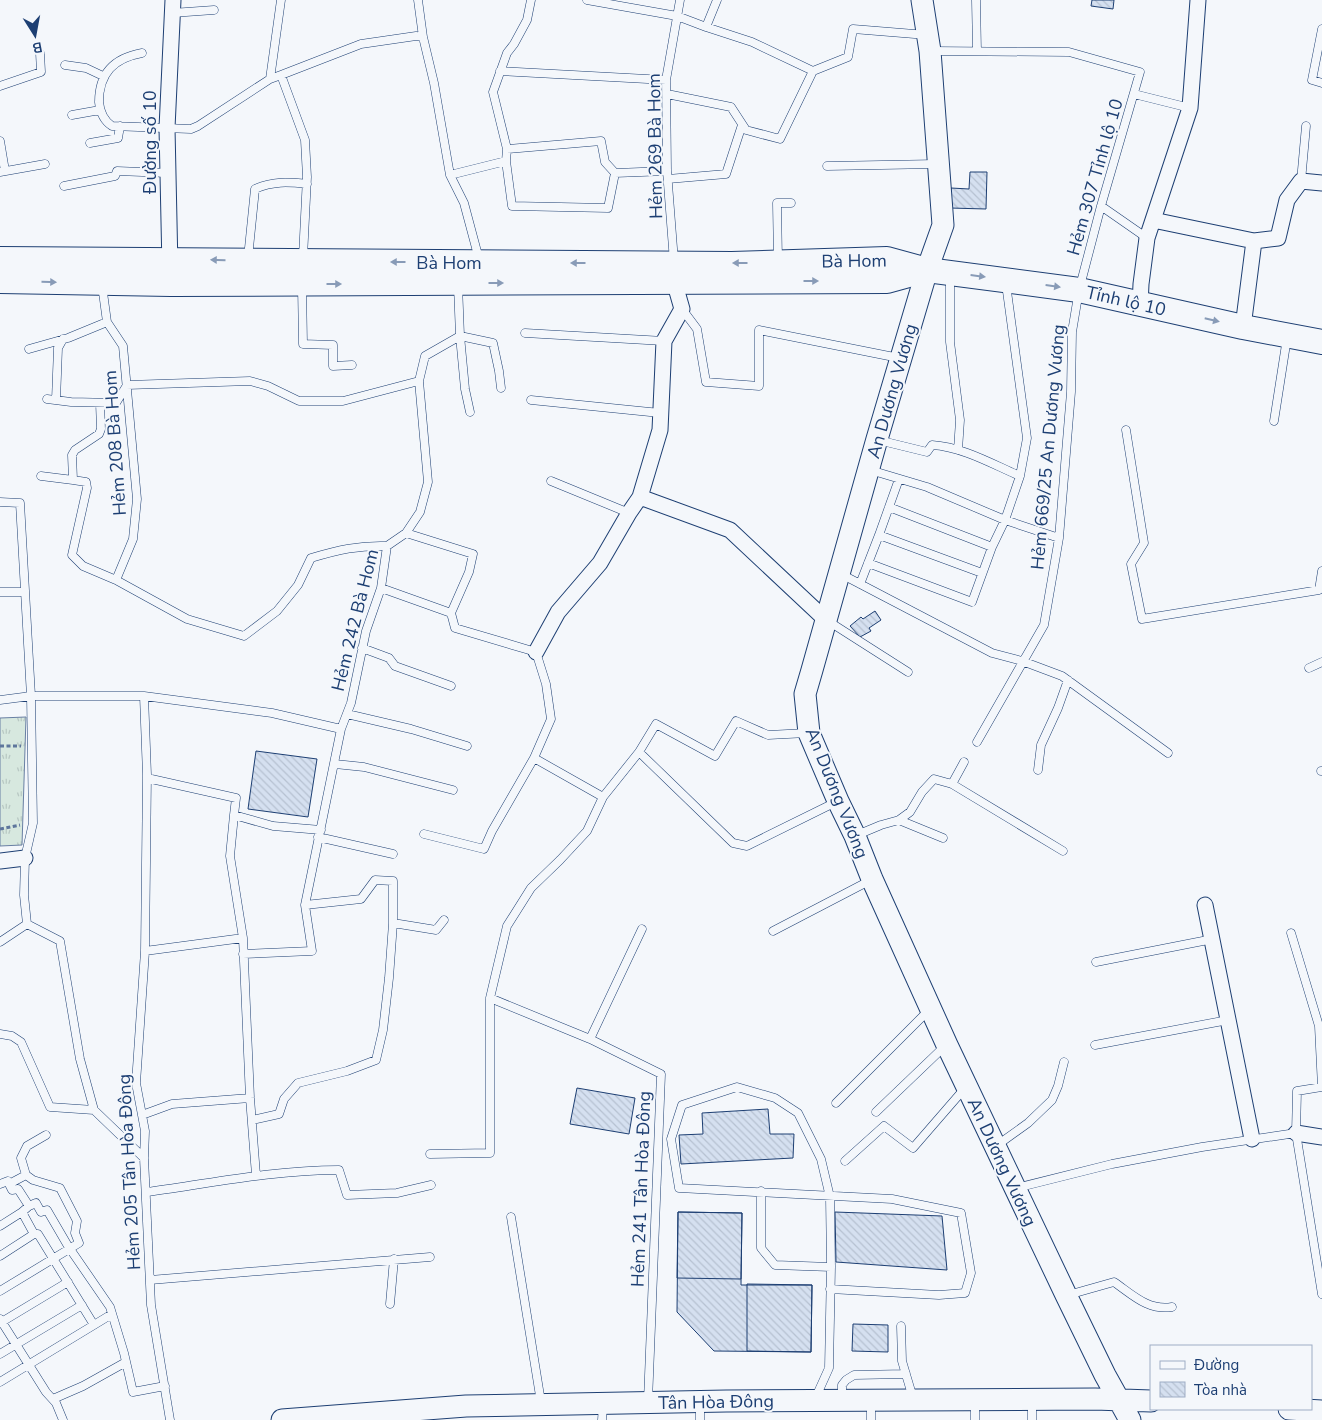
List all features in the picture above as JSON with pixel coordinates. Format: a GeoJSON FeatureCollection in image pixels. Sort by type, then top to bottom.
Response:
{"type":"FeatureCollection","features":[{"type":"Feature","properties":{"kind":"main road","name":"An Dương Vương"},"geometry":{"type":"LineString","coordinates":[[922,0],[928,43],[943,225],[939,271],[901,358],[805,694],[809,732],[930,1009],[1014,1189],[1130,1420]]}},
{"type":"Feature","properties":{"kind":"main road","name":"Bà Hom"},"geometry":{"type":"LineString","coordinates":[[0,259],[248,261],[302,273],[458,283],[674,272],[778,263],[887,259],[939,271]]}},
{"type":"Feature","properties":{"kind":"main road","name":"Bà Hom"},"geometry":{"type":"LineString","coordinates":[[0,281],[171,284],[302,273],[480,263],[887,281],[939,271]]}},
{"type":"Feature","properties":{"kind":"main road","name":"Tỉnh lộ 10"},"geometry":{"type":"LineString","coordinates":[[939,271],[1079,290],[1243,327],[1322,342]]}},
{"type":"Feature","properties":{"kind":"main road","name":"Tân Hòa Đông"},"geometry":{"type":"LineString","coordinates":[[282,1420],[403,1415],[542,1404],[602,1412],[648,1402],[700,1411],[842,1400],[871,1410],[914,1400],[975,1410],[1032,1410],[1119,1400],[1150,1401]]}},
{"type":"Feature","properties":{"kind":"main road"},"geometry":{"type":"LineString","coordinates":[[1306,1410],[1322,1411]]}},
{"type":"Feature","properties":{"kind":"street"},"geometry":{"type":"LineString","coordinates":[[1140,304],[1147,238],[1190,108],[1198,0]]}},
{"type":"Feature","properties":{"kind":"street","name":"Đường số 10"},"geometry":{"type":"LineString","coordinates":[[171,284],[168,128],[173,6]]}},
{"type":"Feature","properties":{"kind":"street"},"geometry":{"type":"LineString","coordinates":[[1154,220],[1254,241],[1265,241],[1278,238],[1287,200],[1301,181],[1322,183]]}},
{"type":"Feature","properties":{"kind":"street"},"geometry":{"type":"LineString","coordinates":[[1243,327],[1254,241]]}},
{"type":"Feature","properties":{"kind":"street"},"geometry":{"type":"LineString","coordinates":[[536,652],[558,612],[600,563],[629,513],[640,498],[660,430],[664,341],[682,309],[674,272]]}},
{"type":"Feature","properties":{"kind":"street"},"geometry":{"type":"LineString","coordinates":[[640,498],[730,530],[826,620]]}},
{"type":"Feature","properties":{"kind":"street"},"geometry":{"type":"LineString","coordinates":[[0,861],[25,858]]}},
{"type":"Feature","properties":{"kind":"street"},"geometry":{"type":"LineString","coordinates":[[1205,905],[1252,1139]]}},
{"type":"Feature","properties":{"kind":"street"},"geometry":{"type":"LineString","coordinates":[[1296,1132],[1322,1137]]}},
{"type":"Feature","properties":{"kind":"lane"},"geometry":{"type":"LineString","coordinates":[[270,79],[280,0]]}},
{"type":"Feature","properties":{"kind":"lane"},"geometry":{"type":"LineString","coordinates":[[418,0],[423,37],[434,83],[450,175],[464,203],[480,263]]}},
{"type":"Feature","properties":{"kind":"lane"},"geometry":{"type":"LineString","coordinates":[[531,0],[527,20],[507,53],[493,92],[507,149],[506,161],[512,206],[608,208],[615,173]]}},
{"type":"Feature","properties":{"kind":"lane"},"geometry":{"type":"LineString","coordinates":[[587,0],[677,16],[752,42],[813,71]]}},
{"type":"Feature","properties":{"kind":"lane","name":"Hẻm 269 Bà Hom"},"geometry":{"type":"LineString","coordinates":[[674,272],[668,175],[666,80],[680,0]]}},
{"type":"Feature","properties":{"kind":"lane"},"geometry":{"type":"LineString","coordinates":[[706,27],[717,0]]}},
{"type":"Feature","properties":{"kind":"lane"},"geometry":{"type":"LineString","coordinates":[[667,94],[731,107],[746,130],[780,139],[813,71],[848,57],[853,29],[976,51],[976,0]]}},
{"type":"Feature","properties":{"kind":"lane"},"geometry":{"type":"LineString","coordinates":[[173,6],[214,10]]}},
{"type":"Feature","properties":{"kind":"lane"},"geometry":{"type":"LineString","coordinates":[[1322,29],[1312,80],[1322,83]]}},
{"type":"Feature","properties":{"kind":"lane"},"geometry":{"type":"LineString","coordinates":[[142,54],[128,56],[118,62],[103,76],[100,85],[100,110],[105,122],[112,126],[191,128],[198,126],[270,79],[361,44],[416,36],[423,37]]}},
{"type":"Feature","properties":{"kind":"lane","name":"Hẻm 307 Tỉnh lộ 10"},"geometry":{"type":"LineString","coordinates":[[976,51],[1069,52],[1140,72],[1079,290]]}},
{"type":"Feature","properties":{"kind":"lane"},"geometry":{"type":"LineString","coordinates":[[0,86],[42,72],[40,53]]}},
{"type":"Feature","properties":{"kind":"lane"},"geometry":{"type":"LineString","coordinates":[[65,65],[86,68],[103,76]]}},
{"type":"Feature","properties":{"kind":"lane"},"geometry":{"type":"LineString","coordinates":[[500,71],[666,80]]}},
{"type":"Feature","properties":{"kind":"lane"},"geometry":{"type":"LineString","coordinates":[[281,75],[305,140],[307,184],[302,273],[303,344],[334,345],[333,366],[352,365]]}},
{"type":"Feature","properties":{"kind":"lane"},"geometry":{"type":"LineString","coordinates":[[1134,94],[1190,108]]}},
{"type":"Feature","properties":{"kind":"lane"},"geometry":{"type":"LineString","coordinates":[[72,115],[100,110]]}},
{"type":"Feature","properties":{"kind":"lane"},"geometry":{"type":"LineString","coordinates":[[507,149],[602,141],[605,162],[615,173],[668,175],[726,174],[742,125]]}},
{"type":"Feature","properties":{"kind":"lane"},"geometry":{"type":"LineString","coordinates":[[90,143],[118,138],[120,126]]}},
{"type":"Feature","properties":{"kind":"lane"},"geometry":{"type":"LineString","coordinates":[[1301,181],[1306,126]]}},
{"type":"Feature","properties":{"kind":"lane"},"geometry":{"type":"LineString","coordinates":[[0,141],[2,172],[45,164]]}},
{"type":"Feature","properties":{"kind":"lane"},"geometry":{"type":"LineString","coordinates":[[450,175],[506,161]]}},
{"type":"Feature","properties":{"kind":"lane"},"geometry":{"type":"LineString","coordinates":[[827,166],[938,164]]}},
{"type":"Feature","properties":{"kind":"lane"},"geometry":{"type":"LineString","coordinates":[[64,186],[115,176],[117,171],[168,172]]}},
{"type":"Feature","properties":{"kind":"lane"},"geometry":{"type":"LineString","coordinates":[[248,261],[255,189],[265,184],[280,182],[307,184]]}},
{"type":"Feature","properties":{"kind":"lane"},"geometry":{"type":"LineString","coordinates":[[778,263],[777,203],[791,203]]}},
{"type":"Feature","properties":{"kind":"lane"},"geometry":{"type":"LineString","coordinates":[[1101,206],[1147,238]]}},
{"type":"Feature","properties":{"kind":"lane"},"geometry":{"type":"LineString","coordinates":[[939,271],[960,420],[958,450]]}},
{"type":"Feature","properties":{"kind":"lane"},"geometry":{"type":"LineString","coordinates":[[868,563],[972,602],[992,547],[1005,520],[1020,476],[1027,438],[1005,279]]}},
{"type":"Feature","properties":{"kind":"lane","name":"Hẻm 208 Bà Hom"},"geometry":{"type":"LineString","coordinates":[[102,283],[107,322],[123,346],[137,500],[134,539],[116,580]]}},
{"type":"Feature","properties":{"kind":"lane"},"geometry":{"type":"LineString","coordinates":[[458,283],[464,389],[470,412]]}},
{"type":"Feature","properties":{"kind":"lane","name":"Hẻm 669/25 An Dương Vương"},"geometry":{"type":"LineString","coordinates":[[977,742],[1044,625],[1059,538],[1071,392],[1072,332],[1079,290]]}},
{"type":"Feature","properties":{"kind":"lane"},"geometry":{"type":"LineString","coordinates":[[682,309],[697,329],[706,382],[759,386],[759,330],[901,358]]}},
{"type":"Feature","properties":{"kind":"lane"},"geometry":{"type":"LineString","coordinates":[[29,349],[63,339],[107,322]]}},
{"type":"Feature","properties":{"kind":"lane"},"geometry":{"type":"LineString","coordinates":[[525,334],[664,341]]}},
{"type":"Feature","properties":{"kind":"lane"},"geometry":{"type":"LineString","coordinates":[[460,336],[494,343],[501,388]]}},
{"type":"Feature","properties":{"kind":"lane","name":"Hẻm 242 Bà Hom"},"geometry":{"type":"LineString","coordinates":[[243,954],[312,952],[306,905],[342,729],[366,631],[381,588],[387,546],[406,532],[420,512],[428,482],[419,381],[425,356],[460,336]]}},
{"type":"Feature","properties":{"kind":"lane"},"geometry":{"type":"LineString","coordinates":[[1274,422],[1287,336]]}},
{"type":"Feature","properties":{"kind":"lane"},"geometry":{"type":"LineString","coordinates":[[56,400],[58,348],[63,339]]}},
{"type":"Feature","properties":{"kind":"lane"},"geometry":{"type":"LineString","coordinates":[[47,399],[116,403],[127,385],[250,381],[268,386],[299,401],[343,401],[419,381]]}},
{"type":"Feature","properties":{"kind":"lane"},"geometry":{"type":"LineString","coordinates":[[531,400],[660,413]]}},
{"type":"Feature","properties":{"kind":"lane"},"geometry":{"type":"LineString","coordinates":[[73,480],[72,455],[75,450],[98,434],[101,429],[100,403]]}},
{"type":"Feature","properties":{"kind":"lane"},"geometry":{"type":"LineString","coordinates":[[1126,430],[1144,544],[1131,564],[1142,618],[1320,590],[1322,571]]}},
{"type":"Feature","properties":{"kind":"lane"},"geometry":{"type":"LineString","coordinates":[[877,439],[927,452],[932,445],[944,446],[1020,476]]}},
{"type":"Feature","properties":{"kind":"lane"},"geometry":{"type":"LineString","coordinates":[[870,470],[927,488],[1005,520],[1059,538]]}},
{"type":"Feature","properties":{"kind":"lane"},"geometry":{"type":"LineString","coordinates":[[41,476],[86,482],[87,488],[72,555],[83,566],[116,580],[187,619],[244,636],[277,612],[298,585],[311,558],[337,550],[364,546],[387,546]]}},
{"type":"Feature","properties":{"kind":"lane"},"geometry":{"type":"LineString","coordinates":[[860,584],[899,479]]}},
{"type":"Feature","properties":{"kind":"lane"},"geometry":{"type":"LineString","coordinates":[[551,482],[629,513]]}},
{"type":"Feature","properties":{"kind":"lane"},"geometry":{"type":"LineString","coordinates":[[0,502],[20,503],[32,746],[33,823],[25,858],[24,896],[27,924]]}},
{"type":"Feature","properties":{"kind":"lane"},"geometry":{"type":"LineString","coordinates":[[889,507],[992,547]]}},
{"type":"Feature","properties":{"kind":"lane"},"geometry":{"type":"LineString","coordinates":[[406,532],[473,554],[470,572],[451,613],[455,628],[536,652],[546,684],[551,719],[534,758],[492,831],[484,849],[424,834]]}},
{"type":"Feature","properties":{"kind":"lane"},"geometry":{"type":"LineString","coordinates":[[879,536],[982,573]]}},
{"type":"Feature","properties":{"kind":"lane"},"geometry":{"type":"LineString","coordinates":[[840,573],[992,653],[1022,661],[1062,676],[1168,753]]}},
{"type":"Feature","properties":{"kind":"lane"},"geometry":{"type":"LineString","coordinates":[[381,588],[451,613]]}},
{"type":"Feature","properties":{"kind":"lane"},"geometry":{"type":"LineString","coordinates":[[0,592],[25,592]]}},
{"type":"Feature","properties":{"kind":"lane"},"geometry":{"type":"LineString","coordinates":[[826,620],[908,672]]}},
{"type":"Feature","properties":{"kind":"lane"},"geometry":{"type":"LineString","coordinates":[[362,648],[388,658],[395,666],[451,686]]}},
{"type":"Feature","properties":{"kind":"lane"},"geometry":{"type":"LineString","coordinates":[[1309,668],[1322,662]]}},
{"type":"Feature","properties":{"kind":"lane"},"geometry":{"type":"LineString","coordinates":[[1038,770],[1041,745],[1058,708],[1068,680]]}},
{"type":"Feature","properties":{"kind":"lane"},"geometry":{"type":"LineString","coordinates":[[0,700],[31,696],[144,696],[272,713],[342,729]]}},
{"type":"Feature","properties":{"kind":"lane"},"geometry":{"type":"LineString","coordinates":[[144,696],[146,778],[145,951],[243,938]]}},
{"type":"Feature","properties":{"kind":"lane"},"geometry":{"type":"LineString","coordinates":[[347,714],[411,729],[467,746]]}},
{"type":"Feature","properties":{"kind":"lane"},"geometry":{"type":"LineString","coordinates":[[430,1154],[490,1153],[490,998],[508,926],[531,888],[587,831],[603,797],[638,752],[656,724],[715,756],[736,721],[768,735],[809,732]]}},
{"type":"Feature","properties":{"kind":"lane"},"geometry":{"type":"LineString","coordinates":[[638,752],[733,843],[747,846],[838,801]]}},
{"type":"Feature","properties":{"kind":"lane"},"geometry":{"type":"LineString","coordinates":[[534,758],[603,797]]}},
{"type":"Feature","properties":{"kind":"lane"},"geometry":{"type":"LineString","coordinates":[[952,784],[964,762]]}},
{"type":"Feature","properties":{"kind":"lane"},"geometry":{"type":"LineString","coordinates":[[335,764],[364,767],[453,790]]}},
{"type":"Feature","properties":{"kind":"lane"},"geometry":{"type":"LineString","coordinates":[[146,778],[236,798],[230,856],[243,938],[250,1098],[256,1175]]}},
{"type":"Feature","properties":{"kind":"lane"},"geometry":{"type":"LineString","coordinates":[[855,836],[899,820],[910,812],[922,792],[934,779],[952,784],[1063,851]]}},
{"type":"Feature","properties":{"kind":"lane"},"geometry":{"type":"LineString","coordinates":[[234,815],[273,826],[320,833],[393,854]]}},
{"type":"Feature","properties":{"kind":"lane"},"geometry":{"type":"LineString","coordinates":[[899,820],[943,838]]}},
{"type":"Feature","properties":{"kind":"lane"},"geometry":{"type":"LineString","coordinates":[[773,932],[872,879]]}},
{"type":"Feature","properties":{"kind":"lane"},"geometry":{"type":"LineString","coordinates":[[252,1120],[279,1114],[284,1099],[298,1083],[348,1071],[376,1060],[383,1030],[393,923],[393,881],[376,880],[361,899],[306,905]]}},
{"type":"Feature","properties":{"kind":"lane"},"geometry":{"type":"LineString","coordinates":[[393,923],[436,930],[444,920]]}},
{"type":"Feature","properties":{"kind":"lane"},"geometry":{"type":"LineString","coordinates":[[0,942],[27,924]]}},
{"type":"Feature","properties":{"kind":"lane"},"geometry":{"type":"LineString","coordinates":[[27,924],[60,941],[80,1058],[94,1110],[144,1158]]}},
{"type":"Feature","properties":{"kind":"lane"},"geometry":{"type":"LineString","coordinates":[[590,1039],[642,929]]}},
{"type":"Feature","properties":{"kind":"lane"},"geometry":{"type":"LineString","coordinates":[[1291,933],[1320,1026],[1322,1087],[1297,1091],[1296,1132],[1322,1294]]}},
{"type":"Feature","properties":{"kind":"lane"},"geometry":{"type":"LineString","coordinates":[[1096,962],[1212,940]]}},
{"type":"Feature","properties":{"kind":"lane","name":"Hẻm 205 Tân Hòa Đông"},"geometry":{"type":"LineString","coordinates":[[145,951],[136,1083],[145,1131],[144,1158],[151,1305],[170,1420]]}},
{"type":"Feature","properties":{"kind":"lane","name":"Hẻm 241 Tân Hòa Đông"},"geometry":{"type":"LineString","coordinates":[[490,998],[590,1039],[661,1074],[648,1402]]}},
{"type":"Feature","properties":{"kind":"lane"},"geometry":{"type":"LineString","coordinates":[[836,1103],[930,1009]]}},
{"type":"Feature","properties":{"kind":"lane"},"geometry":{"type":"LineString","coordinates":[[1095,1046],[1228,1020]]}},
{"type":"Feature","properties":{"kind":"lane"},"geometry":{"type":"LineString","coordinates":[[0,1034],[12,1036],[21,1042],[50,1106],[94,1110]]}},
{"type":"Feature","properties":{"kind":"lane"},"geometry":{"type":"LineString","coordinates":[[876,1112],[947,1045]]}},
{"type":"Feature","properties":{"kind":"lane"},"geometry":{"type":"LineString","coordinates":[[995,1148],[1028,1123],[1052,1100],[1064,1062]]}},
{"type":"Feature","properties":{"kind":"lane"},"geometry":{"type":"LineString","coordinates":[[844,1161],[884,1126],[914,1148],[966,1086]]}},
{"type":"Feature","properties":{"kind":"lane"},"geometry":{"type":"LineString","coordinates":[[814,1401],[829,1368],[830,1197],[821,1159],[798,1113],[775,1098],[736,1087],[682,1105],[671,1139],[679,1188],[761,1191],[830,1197],[892,1199],[961,1213],[971,1273],[965,1293],[940,1295],[830,1289]]}},
{"type":"Feature","properties":{"kind":"lane"},"geometry":{"type":"LineString","coordinates":[[142,1115],[172,1104],[250,1098]]}},
{"type":"Feature","properties":{"kind":"lane"},"geometry":{"type":"LineString","coordinates":[[1014,1189],[1112,1164],[1296,1132]]}},
{"type":"Feature","properties":{"kind":"lane"},"geometry":{"type":"LineString","coordinates":[[0,1291],[79,1243],[75,1233],[77,1221],[60,1188],[33,1180],[26,1174],[21,1158],[27,1146],[46,1134]]}},
{"type":"Feature","properties":{"kind":"lane"},"geometry":{"type":"LineString","coordinates":[[147,1192],[256,1175],[311,1170],[339,1170],[347,1195],[397,1193],[431,1185]]}},
{"type":"Feature","properties":{"kind":"lane"},"geometry":{"type":"LineString","coordinates":[[9,1184],[26,1174]]}},
{"type":"Feature","properties":{"kind":"lane"},"geometry":{"type":"LineString","coordinates":[[0,1184],[8,1181],[12,1190],[18,1189],[34,1234]]}},
{"type":"Feature","properties":{"kind":"lane"},"geometry":{"type":"LineString","coordinates":[[761,1191],[762,1248],[775,1265],[831,1267]]}},
{"type":"Feature","properties":{"kind":"lane"},"geometry":{"type":"LineString","coordinates":[[0,1226],[36,1203],[41,1212],[47,1210],[70,1249],[110,1307],[133,1392],[165,1386]]}},
{"type":"Feature","properties":{"kind":"lane"},"geometry":{"type":"LineString","coordinates":[[511,1217],[542,1404]]}},
{"type":"Feature","properties":{"kind":"lane"},"geometry":{"type":"LineString","coordinates":[[0,1256],[34,1234]]}},
{"type":"Feature","properties":{"kind":"lane"},"geometry":{"type":"LineString","coordinates":[[34,1234],[38,1234],[94,1324]]}},
{"type":"Feature","properties":{"kind":"lane"},"geometry":{"type":"LineString","coordinates":[[150,1280],[430,1256]]}},
{"type":"Feature","properties":{"kind":"lane"},"geometry":{"type":"LineString","coordinates":[[390,1304],[394,1259]]}},
{"type":"Feature","properties":{"kind":"lane"},"geometry":{"type":"LineString","coordinates":[[63,1420],[56,1402],[46,1392],[1,1321],[68,1282]]}},
{"type":"Feature","properties":{"kind":"lane"},"geometry":{"type":"LineString","coordinates":[[1066,1295],[1114,1282],[1148,1305],[1161,1309],[1172,1307]]}},
{"type":"Feature","properties":{"kind":"lane"},"geometry":{"type":"LineString","coordinates":[[0,1354],[82,1305]]}},
{"type":"Feature","properties":{"kind":"lane"},"geometry":{"type":"LineString","coordinates":[[0,1382],[112,1314]]}},
{"type":"Feature","properties":{"kind":"lane"},"geometry":{"type":"LineString","coordinates":[[901,1326],[902,1361],[914,1400]]}},
{"type":"Feature","properties":{"kind":"lane"},"geometry":{"type":"LineString","coordinates":[[53,1399],[83,1386],[126,1362]]}},
{"type":"Feature","properties":{"kind":"lane"},"geometry":{"type":"LineString","coordinates":[[842,1400],[842,1385],[854,1375],[906,1374]]}},
{"type":"Feature","properties":{"kind":"path"},"geometry":{"type":"LineString","coordinates":[[0,746],[32,746]]}},
{"type":"Feature","properties":{"kind":"path"},"geometry":{"type":"LineString","coordinates":[[0,829],[33,823]]}},
{"type":"Feature","properties":{"kind":"green space"},"geometry":{"type":"Polygon","coordinates":[[[26,717],[22,845],[0,846],[0,718],[26,717]]]}},
{"type":"Feature","properties":{"kind":"building"},"geometry":{"type":"Polygon","coordinates":[[[1092,0],[1114,0],[1113,9],[1091,6],[1092,0]]]}},
{"type":"Feature","properties":{"kind":"building"},"geometry":{"type":"Polygon","coordinates":[[[970,172],[987,172],[986,209],[950,208],[951,188],[969,189],[970,172]]]}},
{"type":"Feature","properties":{"kind":"building"},"geometry":{"type":"Polygon","coordinates":[[[875,611],[881,620],[869,628],[871,631],[860,637],[850,626],[861,617],[863,619],[875,611]]]}},
{"type":"Feature","properties":{"kind":"building"},"geometry":{"type":"Polygon","coordinates":[[[256,751],[317,759],[308,817],[248,809],[256,751]]]}},
{"type":"Feature","properties":{"kind":"building"},"geometry":{"type":"Polygon","coordinates":[[[577,1088],[635,1098],[629,1134],[570,1124],[577,1088]]]}},
{"type":"Feature","properties":{"kind":"building"},"geometry":{"type":"Polygon","coordinates":[[[768,1109],[770,1134],[794,1134],[793,1158],[681,1164],[679,1135],[703,1134],[702,1113],[768,1109]]]}},
{"type":"Feature","properties":{"kind":"building"},"geometry":{"type":"Polygon","coordinates":[[[678,1212],[742,1213],[741,1279],[677,1278],[678,1212]]]}},
{"type":"Feature","properties":{"kind":"building"},"geometry":{"type":"Polygon","coordinates":[[[678,1212],[742,1213],[741,1285],[812,1285],[811,1352],[714,1351],[677,1312],[678,1212]]]}},
{"type":"Feature","properties":{"kind":"building"},"geometry":{"type":"Polygon","coordinates":[[[835,1212],[942,1216],[947,1270],[836,1262],[835,1212]]]}},
{"type":"Feature","properties":{"kind":"building"},"geometry":{"type":"Polygon","coordinates":[[[747,1284],[812,1285],[811,1352],[747,1351],[747,1284]]]}},
{"type":"Feature","properties":{"kind":"building"},"geometry":{"type":"Polygon","coordinates":[[[853,1324],[888,1325],[888,1352],[852,1351],[853,1324]]]}}]}
